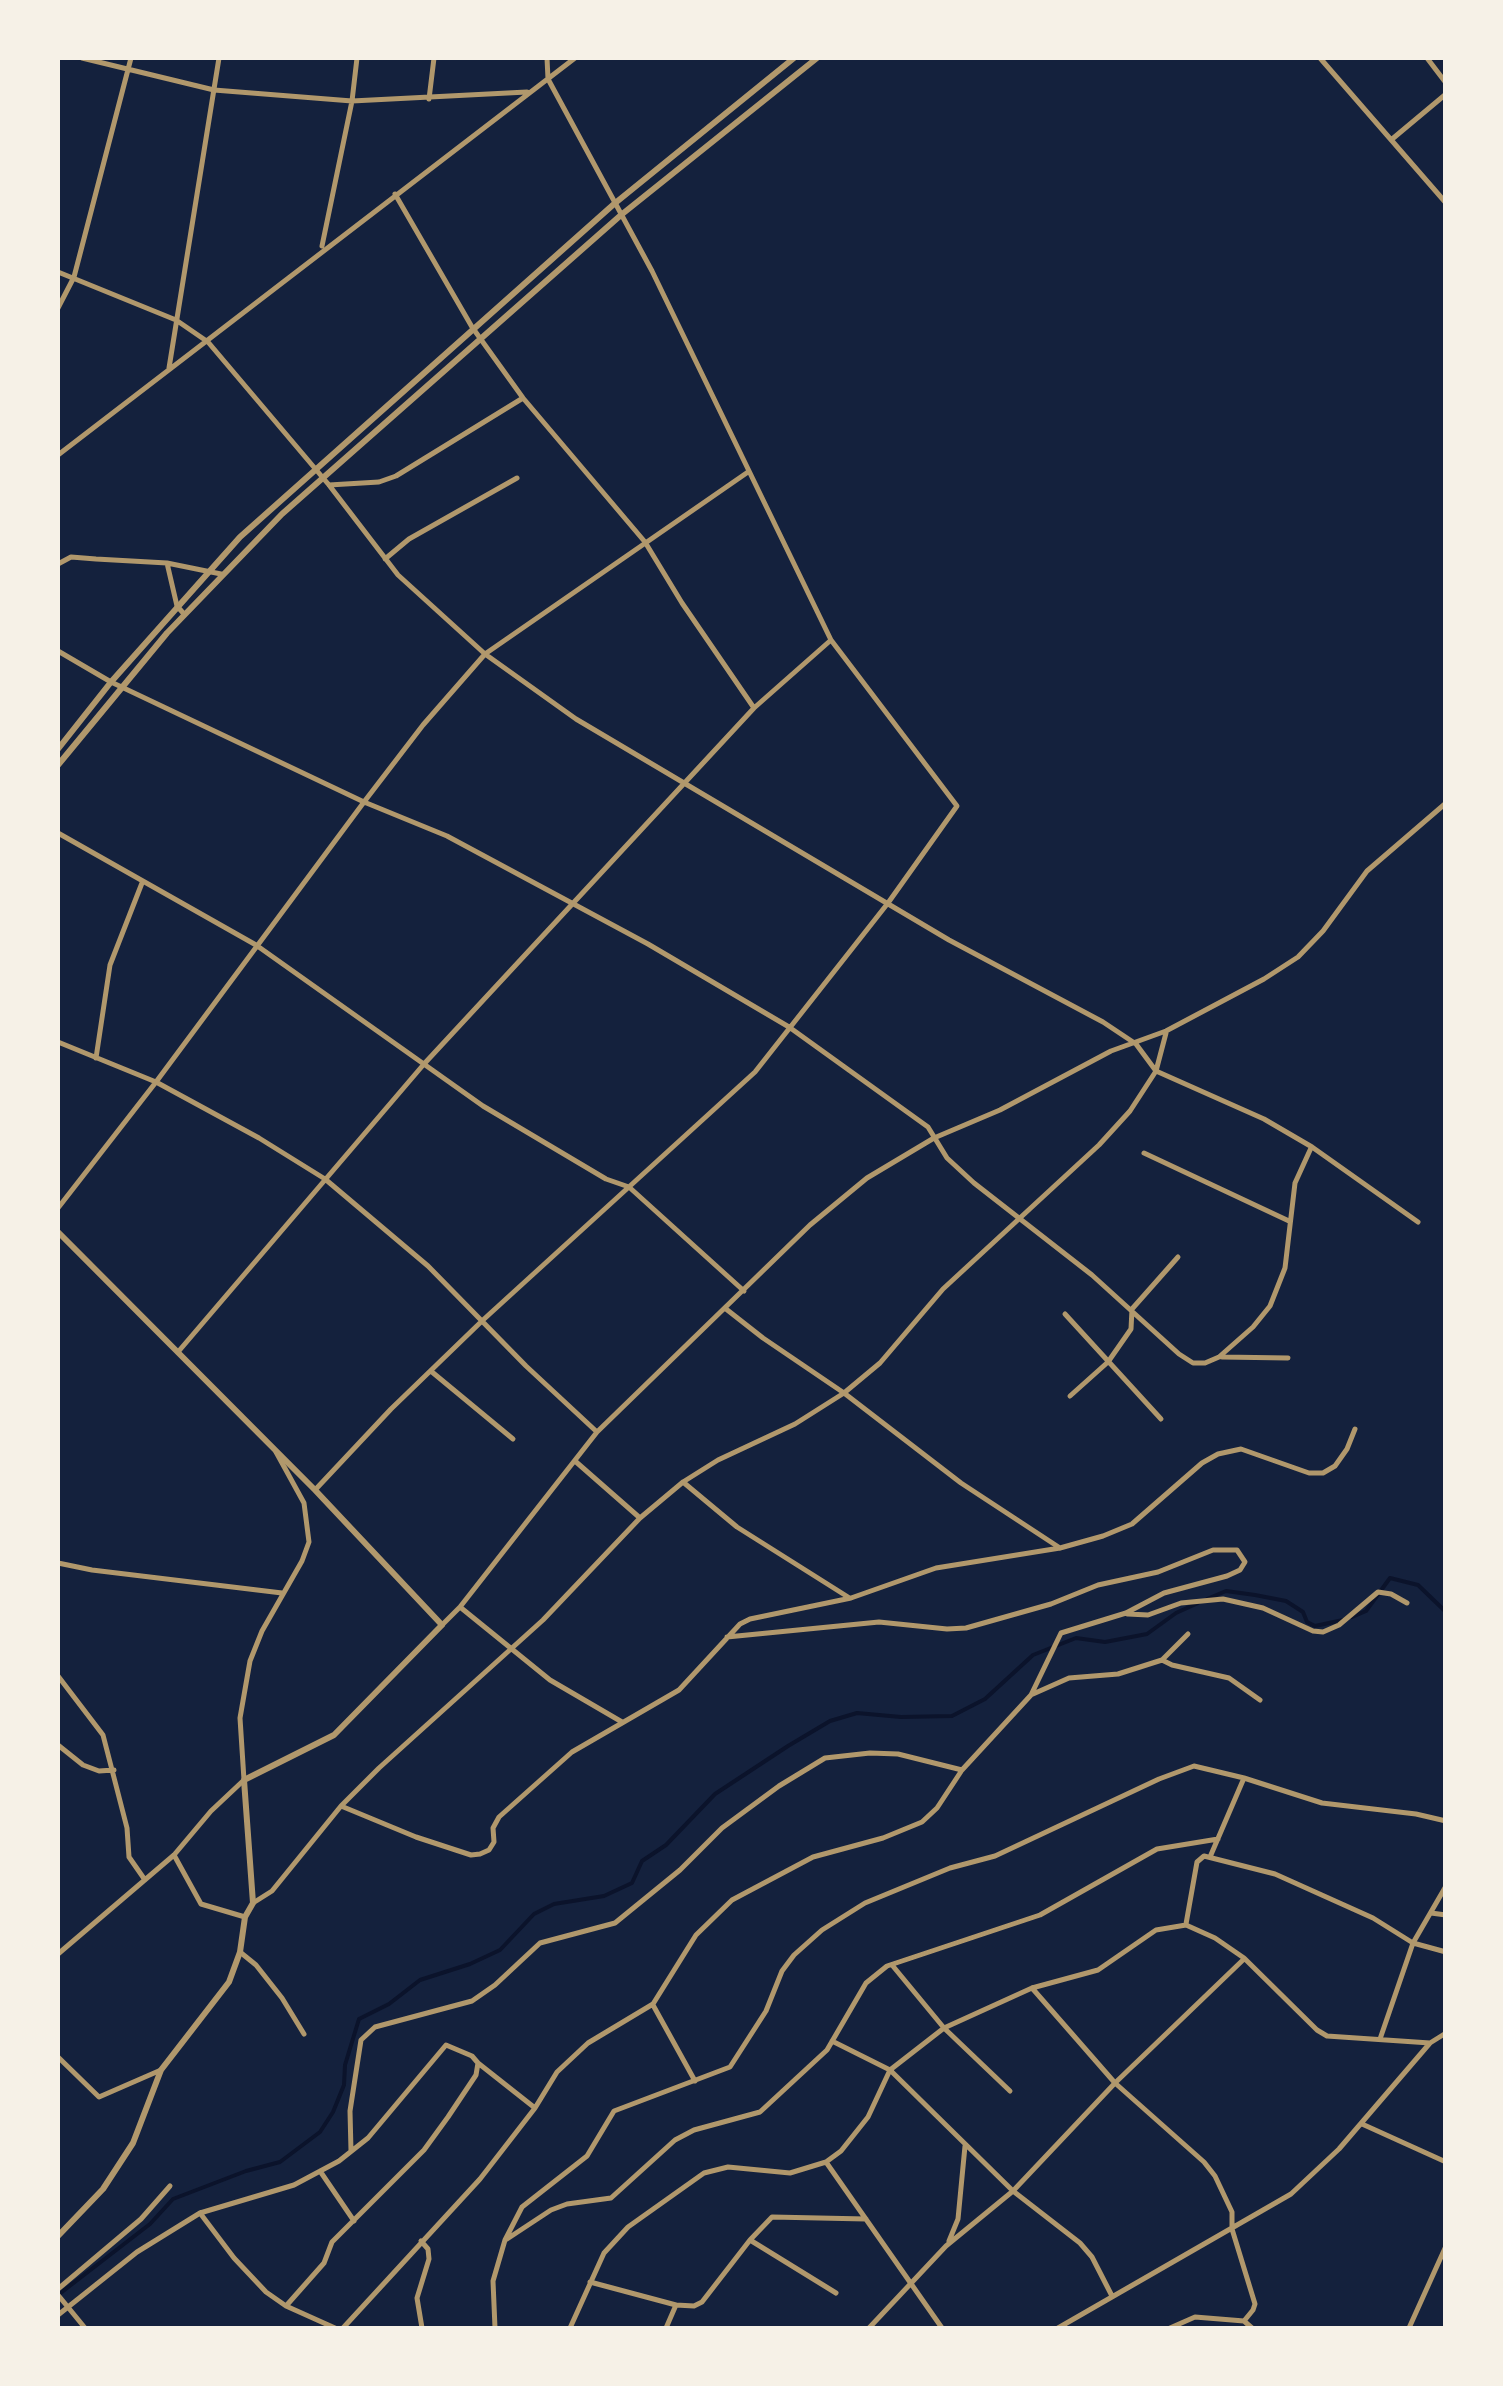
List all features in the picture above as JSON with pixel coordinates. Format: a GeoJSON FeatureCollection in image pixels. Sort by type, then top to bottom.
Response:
{"type":"FeatureCollection","features":[{"type":"Feature","properties":{"kind":"street"},"geometry":{"type":"LineString","coordinates":[[82,58],[214,90],[352,101],[530,92]]}},
{"type":"Feature","properties":{"kind":"street"},"geometry":{"type":"LineString","coordinates":[[58,308],[74,277],[131,58]]}},
{"type":"Feature","properties":{"kind":"street"},"geometry":{"type":"LineString","coordinates":[[169,368],[219,58]]}},
{"type":"Feature","properties":{"kind":"street"},"geometry":{"type":"LineString","coordinates":[[322,250],[357,58]]}},
{"type":"Feature","properties":{"kind":"street"},"geometry":{"type":"LineString","coordinates":[[430,99],[434,58]]}},
{"type":"Feature","properties":{"kind":"street"},"geometry":{"type":"LineString","coordinates":[[315,1490],[483,1320],[755,1072],[888,903],[957,806],[831,640],[652,272],[548,79],[547,58]]}},
{"type":"Feature","properties":{"kind":"street"},"geometry":{"type":"LineString","coordinates":[[58,455],[574,58]]}},
{"type":"Feature","properties":{"kind":"street"},"geometry":{"type":"LineString","coordinates":[[58,749],[209,570],[315,468],[614,204],[794,58]]}},
{"type":"Feature","properties":{"kind":"street"},"geometry":{"type":"LineString","coordinates":[[58,765],[184,614],[322,477],[621,215],[817,58]]}},
{"type":"Feature","properties":{"kind":"street"},"geometry":{"type":"LineString","coordinates":[[1427,58],[1446,82]]}},
{"type":"Feature","properties":{"kind":"street"},"geometry":{"type":"LineString","coordinates":[[1325,59],[1446,203]]}},
{"type":"Feature","properties":{"kind":"street"},"geometry":{"type":"LineString","coordinates":[[768,78],[778,90]]}},
{"type":"Feature","properties":{"kind":"street"},"geometry":{"type":"LineString","coordinates":[[1391,140],[1446,94]]}},
{"type":"Feature","properties":{"kind":"street"},"geometry":{"type":"LineString","coordinates":[[740,101],[749,113]]}},
{"type":"Feature","properties":{"kind":"street"},"geometry":{"type":"LineString","coordinates":[[395,194],[480,339],[523,398],[645,542],[754,708]]}},
{"type":"Feature","properties":{"kind":"street"},"geometry":{"type":"LineString","coordinates":[[58,272],[176,320],[208,342],[329,485],[398,575],[486,654],[576,719],[949,940],[1102,1022],[1136,1044],[1156,1071],[1264,1119],[1312,1147],[1418,1222]]}},
{"type":"Feature","properties":{"kind":"street"},"geometry":{"type":"LineString","coordinates":[[329,485],[380,482],[396,476],[523,398]]}},
{"type":"Feature","properties":{"kind":"street"},"geometry":{"type":"LineString","coordinates":[[58,1208],[364,802],[486,654],[748,472]]}},
{"type":"Feature","properties":{"kind":"street"},"geometry":{"type":"LineString","coordinates":[[385,559],[409,539],[517,478]]}},
{"type":"Feature","properties":{"kind":"street"},"geometry":{"type":"LineString","coordinates":[[58,563],[71,558],[167,563],[221,574]]}},
{"type":"Feature","properties":{"kind":"street"},"geometry":{"type":"LineString","coordinates":[[167,563],[177,606],[184,614]]}},
{"type":"Feature","properties":{"kind":"street"},"geometry":{"type":"LineString","coordinates":[[178,1352],[424,1064],[754,708],[831,640]]}},
{"type":"Feature","properties":{"kind":"street"},"geometry":{"type":"LineString","coordinates":[[58,651],[111,682],[364,802],[447,836],[789,1026],[928,1128],[947,1158],[974,1184],[1020,1217],[1193,1363],[1205,1364],[1220,1358],[1270,1306],[1286,1268],[1294,1183],[1312,1147]]}},
{"type":"Feature","properties":{"kind":"street"},"geometry":{"type":"LineString","coordinates":[[58,1954],[174,1856],[244,1780],[334,1736],[460,1607],[597,1432],[810,1226],[866,1178],[934,1138],[1000,1110],[1111,1051],[1166,1032],[1264,979],[1298,956],[1323,931],[1367,872],[1446,802]]}},
{"type":"Feature","properties":{"kind":"street"},"geometry":{"type":"LineString","coordinates":[[58,833],[256,945],[483,1106],[606,1179],[629,1187],[744,1291]]}},
{"type":"Feature","properties":{"kind":"street"},"geometry":{"type":"LineString","coordinates":[[96,1058],[110,966],[142,883]]}},
{"type":"Feature","properties":{"kind":"street"},"geometry":{"type":"LineString","coordinates":[[58,2236],[103,2189],[134,2143],[160,2070],[230,1982],[246,1916],[254,1903],[272,1891],[341,1806],[442,1708],[512,1649],[640,1518],[683,1482],[718,1460],[795,1424],[880,1363],[943,1288],[1120,1122],[1156,1071],[1166,1032]]}},
{"type":"Feature","properties":{"kind":"street"},"geometry":{"type":"LineString","coordinates":[[58,1042],[156,1082],[324,1179],[428,1266],[597,1432]]}},
{"type":"Feature","properties":{"kind":"street"},"geometry":{"type":"LineString","coordinates":[[1144,1154],[1290,1222]]}},
{"type":"Feature","properties":{"kind":"street"},"geometry":{"type":"LineString","coordinates":[[58,1232],[315,1490],[442,1625]]}},
{"type":"Feature","properties":{"kind":"street"},"geometry":{"type":"LineString","coordinates":[[1070,1396],[1108,1362],[1131,1329],[1132,1309],[1178,1257]]}},
{"type":"Feature","properties":{"kind":"street"},"geometry":{"type":"LineString","coordinates":[[726,1309],[762,1338],[844,1392],[961,1483],[1060,1548]]}},
{"type":"Feature","properties":{"kind":"street"},"geometry":{"type":"LineString","coordinates":[[1065,1314],[1161,1419]]}},
{"type":"Feature","properties":{"kind":"street"},"geometry":{"type":"LineString","coordinates":[[1220,1358],[1288,1358]]}},
{"type":"Feature","properties":{"kind":"street"},"geometry":{"type":"LineString","coordinates":[[432,1372],[513,1439]]}},
{"type":"Feature","properties":{"kind":"street"},"geometry":{"type":"LineString","coordinates":[[341,1806],[416,1837],[471,1855],[480,1854],[494,1842],[493,1828],[500,1817],[572,1752],[680,1690],[740,1624],[750,1619],[851,1598],[936,1568],[1060,1548],[1103,1536],[1132,1524],[1202,1463],[1218,1454],[1241,1449],[1309,1473],[1323,1472],[1336,1466],[1355,1429]]}},
{"type":"Feature","properties":{"kind":"street"},"geometry":{"type":"LineString","coordinates":[[254,1903],[240,1718],[250,1661],[302,1562],[310,1530],[304,1504],[274,1449]]}},
{"type":"Feature","properties":{"kind":"street"},"geometry":{"type":"LineString","coordinates":[[576,1462],[640,1518]]}},
{"type":"Feature","properties":{"kind":"street"},"geometry":{"type":"LineString","coordinates":[[683,1482],[702,1502],[737,1527],[851,1598]]}},
{"type":"Feature","properties":{"kind":"street"},"geometry":{"type":"LineString","coordinates":[[344,2328],[480,2179],[557,2072],[588,2043],[653,2004],[696,1935],[732,1900],[813,1856],[883,1838],[922,1822],[937,1808],[962,1770],[1031,1695],[1061,1632],[1126,1614],[1164,1594],[1227,1576],[1246,1562],[1243,1555],[1224,1548],[1213,1550],[1158,1572],[1098,1585],[1051,1604],[966,1628],[947,1630],[879,1622],[728,1638]]}},
{"type":"Feature","properties":{"kind":"street"},"geometry":{"type":"LineString","coordinates":[[58,1563],[283,1593]]}},
{"type":"Feature","properties":{"kind":"street"},"geometry":{"type":"LineString","coordinates":[[1126,1614],[1148,1615],[1180,1604],[1222,1599],[1263,1608],[1323,1632],[1340,1626],[1378,1592],[1406,1603]]}},
{"type":"Feature","properties":{"kind":"street"},"geometry":{"type":"LineString","coordinates":[[460,1607],[550,1680],[622,1722]]}},
{"type":"Feature","properties":{"kind":"street"},"geometry":{"type":"LineString","coordinates":[[1031,1695],[1069,1678],[1118,1674],[1162,1660],[1188,1634]]}},
{"type":"Feature","properties":{"kind":"street"},"geometry":{"type":"LineString","coordinates":[[1162,1660],[1229,1678],[1260,1700]]}},
{"type":"Feature","properties":{"kind":"street"},"geometry":{"type":"LineString","coordinates":[[58,1676],[103,1735],[128,1828],[130,1856],[145,1880]]}},
{"type":"Feature","properties":{"kind":"street"},"geometry":{"type":"LineString","coordinates":[[58,1745],[83,1765],[99,1771],[114,1770]]}},
{"type":"Feature","properties":{"kind":"street"},"geometry":{"type":"LineString","coordinates":[[351,2151],[350,2111],[362,2040],[375,2028],[472,2001],[540,1943],[615,1924],[667,1882],[722,1828],[779,1786],[826,1758],[898,1754],[962,1770]]}},
{"type":"Feature","properties":{"kind":"street"},"geometry":{"type":"LineString","coordinates":[[495,2328],[493,2281],[505,2240],[522,2207],[587,2156],[614,2110],[730,2067],[766,2011],[782,1971],[804,1943],[865,1903],[950,1868],[995,1856],[1194,1766],[1322,1803],[1446,1821]]}},
{"type":"Feature","properties":{"kind":"street"},"geometry":{"type":"LineString","coordinates":[[1210,1857],[1244,1778]]}},
{"type":"Feature","properties":{"kind":"street"},"geometry":{"type":"LineString","coordinates":[[505,2240],[551,2210],[611,2198],[675,2140],[694,2130],[760,2112],[807,2072],[832,2040],[866,1983],[892,1964],[1040,1915],[1157,1848],[1218,1839]]}},
{"type":"Feature","properties":{"kind":"street"},"geometry":{"type":"LineString","coordinates":[[174,1856],[200,1904],[246,1916]]}},
{"type":"Feature","properties":{"kind":"street"},"geometry":{"type":"LineString","coordinates":[[1186,1925],[1198,1862],[1210,1857],[1275,1874],[1374,1918],[1413,1943],[1446,1952]]}},
{"type":"Feature","properties":{"kind":"street"},"geometry":{"type":"LineString","coordinates":[[1380,2039],[1413,1943],[1446,1886]]}},
{"type":"Feature","properties":{"kind":"street"},"geometry":{"type":"LineString","coordinates":[[1430,1912],[1446,1915]]}},
{"type":"Feature","properties":{"kind":"street"},"geometry":{"type":"LineString","coordinates":[[570,2328],[604,2253],[628,2227],[704,2172],[728,2168],[790,2173],[826,2162],[841,2151],[868,2117],[890,2070],[944,2028],[1032,1988],[1098,1970],[1156,1930],[1186,1925],[1214,1938],[1244,1958],[1316,2030],[1340,2038],[1430,2043]]}},
{"type":"Feature","properties":{"kind":"street"},"geometry":{"type":"LineString","coordinates":[[58,1941],[64,1948]]}},
{"type":"Feature","properties":{"kind":"street"},"geometry":{"type":"LineString","coordinates":[[240,1952],[256,1965],[304,2034]]}},
{"type":"Feature","properties":{"kind":"street"},"geometry":{"type":"LineString","coordinates":[[869,2328],[946,2246],[1014,2191],[1115,2083],[1244,1958]]}},
{"type":"Feature","properties":{"kind":"street"},"geometry":{"type":"LineString","coordinates":[[892,1964],[944,2028],[1010,2091]]}},
{"type":"Feature","properties":{"kind":"street"},"geometry":{"type":"LineString","coordinates":[[1032,1988],[1115,2083],[1204,2162],[1224,2193],[1255,2304],[1244,2322]]}},
{"type":"Feature","properties":{"kind":"street"},"geometry":{"type":"LineString","coordinates":[[653,2004],[695,2081]]}},
{"type":"Feature","properties":{"kind":"street"},"geometry":{"type":"LineString","coordinates":[[1058,2328],[1291,2194],[1361,2124],[1430,2043],[1446,2033]]}},
{"type":"Feature","properties":{"kind":"street"},"geometry":{"type":"LineString","coordinates":[[832,2040],[890,2070],[1014,2191],[1080,2243],[1092,2257],[1112,2296]]}},
{"type":"Feature","properties":{"kind":"street"},"geometry":{"type":"LineString","coordinates":[[58,2314],[137,2252],[200,2213],[294,2186],[351,2151],[368,2138],[446,2046],[464,2050],[534,2108]]}},
{"type":"Feature","properties":{"kind":"street"},"geometry":{"type":"LineString","coordinates":[[58,2057],[99,2097],[160,2070]]}},
{"type":"Feature","properties":{"kind":"street"},"geometry":{"type":"LineString","coordinates":[[286,2306],[324,2264],[332,2242],[424,2150],[476,2074],[478,2063]]}},
{"type":"Feature","properties":{"kind":"street"},"geometry":{"type":"LineString","coordinates":[[1361,2124],[1446,2162]]}},
{"type":"Feature","properties":{"kind":"street"},"geometry":{"type":"LineString","coordinates":[[946,2246],[958,2220],[965,2146]]}},
{"type":"Feature","properties":{"kind":"street"},"geometry":{"type":"LineString","coordinates":[[826,2162],[942,2328]]}},
{"type":"Feature","properties":{"kind":"street"},"geometry":{"type":"LineString","coordinates":[[320,2172],[354,2222]]}},
{"type":"Feature","properties":{"kind":"street"},"geometry":{"type":"LineString","coordinates":[[85,2328],[58,2292],[141,2219],[170,2186]]}},
{"type":"Feature","properties":{"kind":"street"},"geometry":{"type":"LineString","coordinates":[[200,2213],[249,2276],[286,2306],[335,2328]]}},
{"type":"Feature","properties":{"kind":"street"},"geometry":{"type":"LineString","coordinates":[[590,2282],[676,2306],[694,2306],[702,2302],[772,2217],[866,2219]]}},
{"type":"Feature","properties":{"kind":"street"},"geometry":{"type":"LineString","coordinates":[[750,2240],[836,2293]]}},
{"type":"Feature","properties":{"kind":"street"},"geometry":{"type":"LineString","coordinates":[[421,2241],[430,2259],[418,2298],[422,2328]]}},
{"type":"Feature","properties":{"kind":"street"},"geometry":{"type":"LineString","coordinates":[[1409,2328],[1446,2246]]}},
{"type":"Feature","properties":{"kind":"street"},"geometry":{"type":"LineString","coordinates":[[666,2328],[676,2306]]}},
{"type":"Feature","properties":{"kind":"street"},"geometry":{"type":"LineString","coordinates":[[1170,2328],[1196,2317],[1244,2322],[1252,2328]]}},
{"type":"Feature","properties":{"kind":"waterway"},"geometry":{"type":"LineString","coordinates":[[1352,1617],[1366,1611],[1390,1578],[1418,1585],[1446,1612]]}},
{"type":"Feature","properties":{"kind":"waterway"},"geometry":{"type":"LineString","coordinates":[[1207,1599],[1226,1591],[1255,1595],[1286,1601],[1315,1626],[1343,1620]]}},
{"type":"Feature","properties":{"kind":"waterway"},"geometry":{"type":"LineString","coordinates":[[58,2295],[150,2224],[173,2199],[280,2162],[320,2132],[344,2085],[345,2065],[359,2019],[389,2004],[420,1980],[500,1950],[534,1914],[554,1904],[604,1896],[632,1883],[642,1861],[666,1845],[715,1794],[788,1746],[830,1721],[857,1713],[952,1716],[985,1699],[1033,1655],[1076,1638],[1105,1642],[1147,1634],[1198,1603]]}}]}
